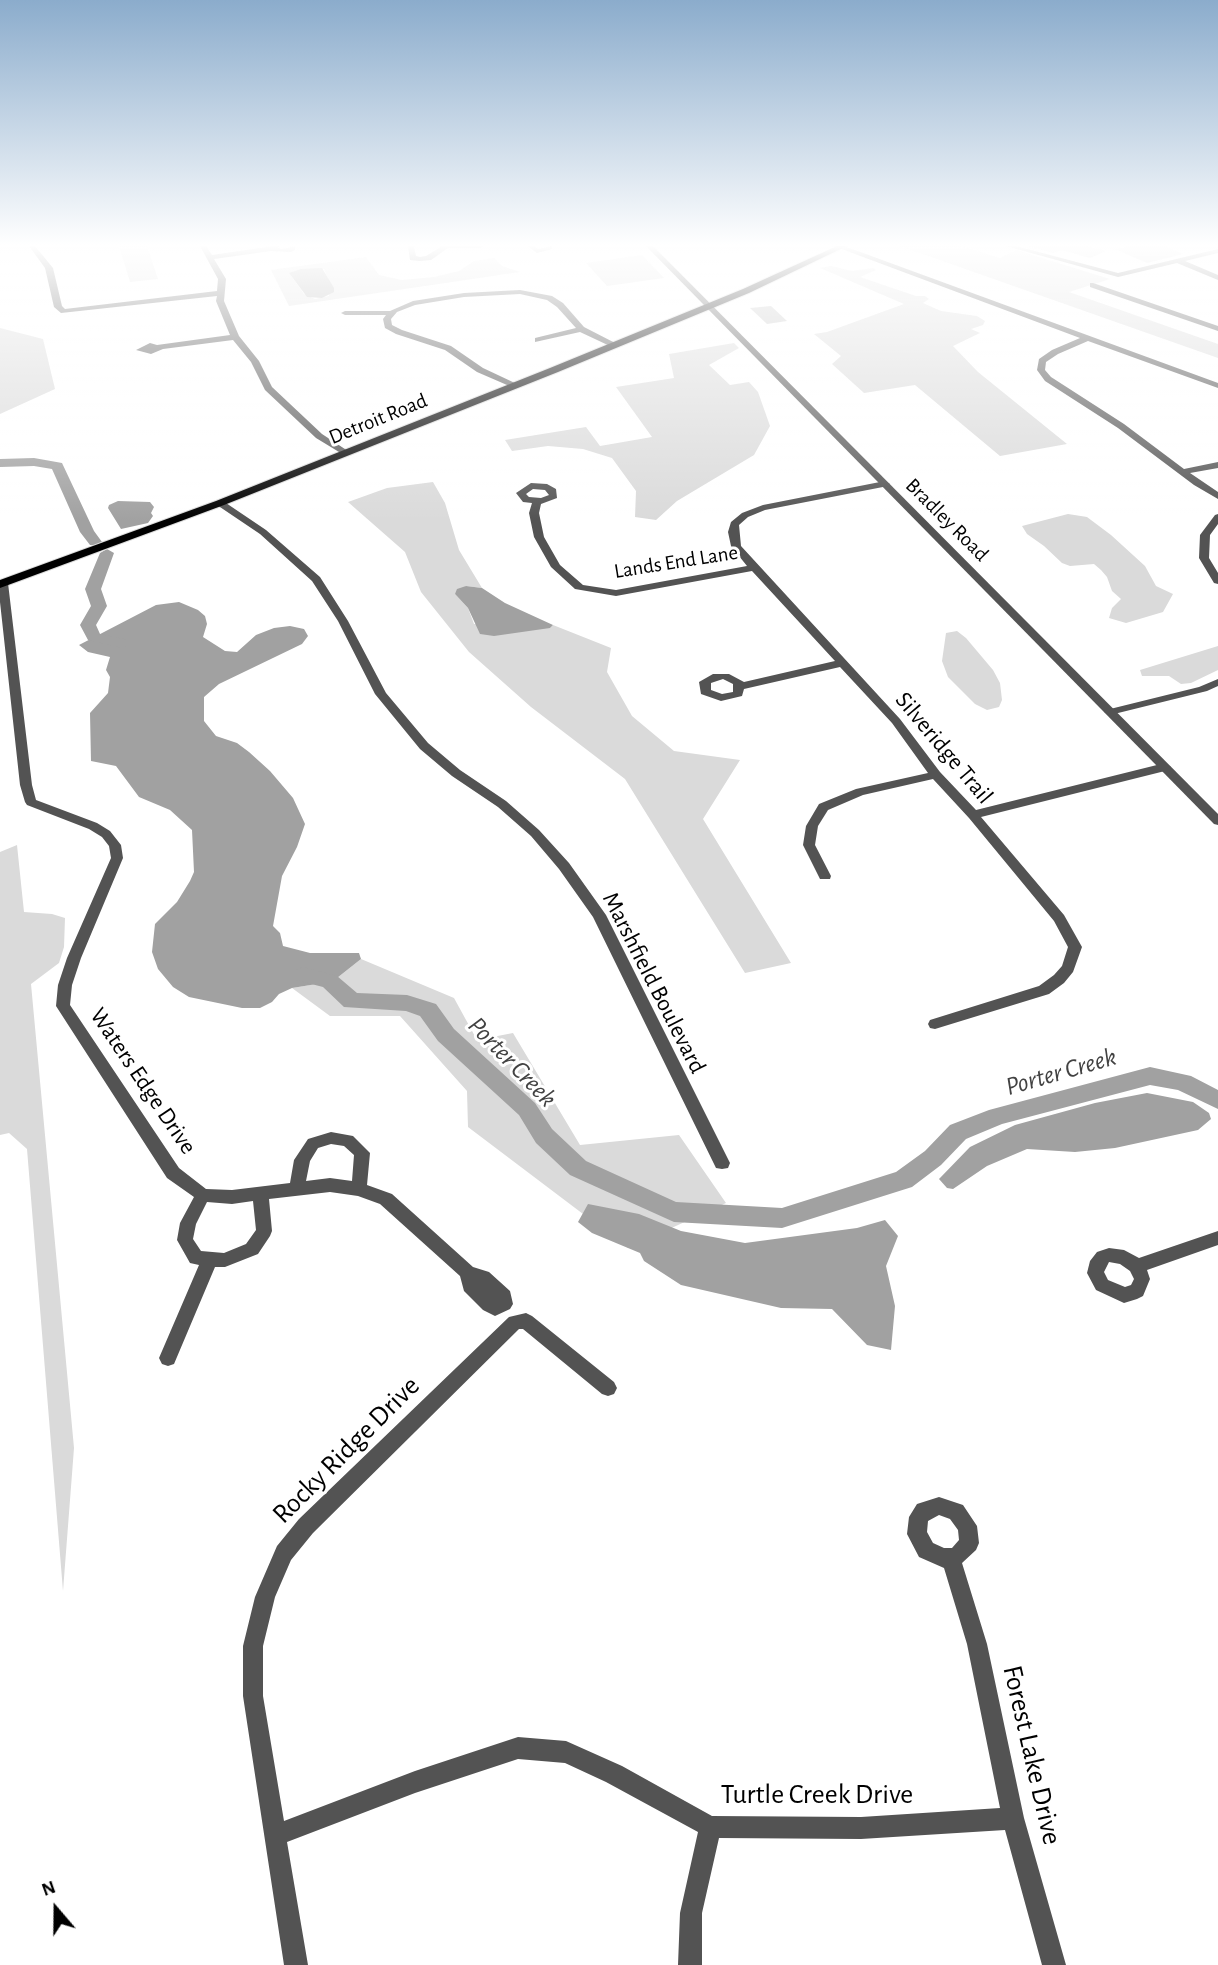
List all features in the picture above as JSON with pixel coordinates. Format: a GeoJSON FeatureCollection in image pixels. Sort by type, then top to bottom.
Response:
{"type":"FeatureCollection","features":[{"type":"Feature","properties":{"kind":"main road","name":"Detroit Road"},"geometry":{"type":"LineString","coordinates":[[1,584],[220,503],[633,338]]}},
{"type":"Feature","properties":{"kind":"street"},"geometry":{"type":"LineString","coordinates":[[159,348],[229,338]]}},
{"type":"Feature","properties":{"kind":"street"},"geometry":{"type":"LineString","coordinates":[[235,338],[255,361],[272,393],[319,436],[347,453]]}},
{"type":"Feature","properties":{"kind":"street"},"geometry":{"type":"LineString","coordinates":[[420,338],[448,348],[480,370],[514,386]]}},
{"type":"Feature","properties":{"kind":"street"},"geometry":{"type":"LineString","coordinates":[[538,340],[547,338]]}},
{"type":"Feature","properties":{"kind":"street"},"geometry":{"type":"LineString","coordinates":[[599,338],[615,345]]}},
{"type":"Feature","properties":{"kind":"street","name":"Bradley Road"},"geometry":{"type":"LineString","coordinates":[[740,338],[1218,821]]}},
{"type":"Feature","properties":{"kind":"street"},"geometry":{"type":"LineString","coordinates":[[1218,386],[1087,338],[1042,361],[1041,370],[1061,389],[1121,426],[1218,496]]}},
{"type":"Feature","properties":{"kind":"street"},"geometry":{"type":"LineString","coordinates":[[1182,472],[1218,465]]}},
{"type":"Feature","properties":{"kind":"street","name":"Silveridge Trail"},"geometry":{"type":"LineString","coordinates":[[885,484],[763,508],[745,515],[734,524],[736,546],[896,721],[936,775],[1059,918],[1075,947],[1068,968],[1044,990],[935,1024]]}},
{"type":"Feature","properties":{"kind":"street","name":"Silveridge Trail"},"geometry":{"type":"LineString","coordinates":[[822,498],[855,499],[893,492]]}},
{"type":"Feature","properties":{"kind":"street","name":"Lands End Lane"},"geometry":{"type":"LineString","coordinates":[[537,502],[534,513],[539,537],[556,567],[569,580],[586,589],[616,593],[754,568]]}},
{"type":"Feature","properties":{"kind":"street","name":"Marshfield Boulevard"},"geometry":{"type":"LineString","coordinates":[[220,503],[272,539],[316,579],[343,621],[381,694],[424,746],[456,773],[510,811],[535,833],[564,866],[599,915],[722,1163]]}},
{"type":"Feature","properties":{"kind":"street"},"geometry":{"type":"LineString","coordinates":[[1218,517],[1205,535],[1204,558],[1218,581]]}},
{"type":"Feature","properties":{"kind":"street","name":"Waters Edge Drive"},"geometry":{"type":"LineString","coordinates":[[1,584],[26,785],[31,802],[93,826],[106,834],[115,845],[117,858],[71,967],[65,985],[63,1006],[173,1173],[203,1195]]}},
{"type":"Feature","properties":{"kind":"street"},"geometry":{"type":"LineString","coordinates":[[741,687],[842,663]]}},
{"type":"Feature","properties":{"kind":"street"},"geometry":{"type":"LineString","coordinates":[[1110,712],[1203,689],[1218,682]]}},
{"type":"Feature","properties":{"kind":"street"},"geometry":{"type":"LineString","coordinates":[[973,815],[1165,767]]}},
{"type":"Feature","properties":{"kind":"street"},"geometry":{"type":"LineString","coordinates":[[825,876],[809,845],[812,826],[823,807],[860,792],[936,775]]}},
{"type":"Feature","properties":{"kind":"street"},"geometry":{"type":"LineString","coordinates":[[297,1187],[302,1160],[313,1143],[331,1138],[348,1140],[362,1153],[359,1189]]}},
{"type":"Feature","properties":{"kind":"street"},"geometry":{"type":"LineString","coordinates":[[260,1194],[264,1231],[252,1249],[225,1260],[196,1258],[185,1240],[188,1223],[203,1195],[232,1197],[330,1185],[359,1189],[386,1199],[468,1273]]}},
{"type":"Feature","properties":{"kind":"street"},"geometry":{"type":"LineString","coordinates":[[1137,1266],[1218,1238]]}},
{"type":"Feature","properties":{"kind":"street"},"geometry":{"type":"LineString","coordinates":[[168,1358],[210,1259]]}},
{"type":"Feature","properties":{"kind":"street","name":"Rocky Ridge Drive"},"geometry":{"type":"LineString","coordinates":[[296,1965],[253,1696],[253,1646],[265,1597],[284,1553],[306,1526],[515,1322],[526,1321],[608,1388]]}},
{"type":"Feature","properties":{"kind":"street","name":"Forest Lake Drive"},"geometry":{"type":"LineString","coordinates":[[951,1558],[977,1644],[1013,1818],[1054,1965]]}},
{"type":"Feature","properties":{"kind":"street","name":"Turtle Creek Drive"},"geometry":{"type":"LineString","coordinates":[[276,1835],[415,1782],[518,1748],[566,1752],[614,1774],[710,1827],[860,1828],[1013,1818]]}},
{"type":"Feature","properties":{"kind":"street"},"geometry":{"type":"LineString","coordinates":[[690,1965],[691,1913],[710,1827]]}},
{"type":"Feature","properties":{"kind":"shaded area"},"geometry":{"type":"Polygon","coordinates":[[[0,338],[43,339],[55,389],[0,414],[0,338]]]}},
{"type":"Feature","properties":{"kind":"shaded area"},"geometry":{"type":"Polygon","coordinates":[[[819,338],[970,338],[953,346],[978,372],[1067,444],[1000,456],[915,385],[864,393],[832,364],[841,356],[819,338]]]}},
{"type":"Feature","properties":{"kind":"shaded area"},"geometry":{"type":"Polygon","coordinates":[[[1160,338],[1200,338],[1218,344],[1218,358],[1160,338]]]}},
{"type":"Feature","properties":{"kind":"shaded area"},"geometry":{"type":"Polygon","coordinates":[[[734,343],[739,348],[709,365],[730,385],[749,382],[758,392],[770,426],[754,455],[677,501],[656,520],[635,517],[636,491],[612,458],[583,449],[548,446],[512,451],[505,440],[586,427],[600,446],[652,437],[616,387],[674,378],[669,354],[734,343]]]}},
{"type":"Feature","properties":{"kind":"shaded area"},"geometry":{"type":"Polygon","coordinates":[[[433,482],[445,503],[459,550],[482,588],[466,586],[455,594],[468,608],[474,624],[550,628],[553,625],[611,648],[607,672],[632,716],[674,751],[740,760],[703,819],[791,963],[745,973],[625,779],[531,707],[469,652],[421,592],[405,552],[348,502],[387,488],[433,482]]]}},
{"type":"Feature","properties":{"kind":"shaded area"},"geometry":{"type":"Polygon","coordinates":[[[118,501],[150,502],[154,507],[151,513],[153,516],[148,523],[121,529],[108,508],[118,501]]]}},
{"type":"Feature","properties":{"kind":"shaded area"},"geometry":{"type":"Polygon","coordinates":[[[1068,514],[1087,517],[1111,535],[1145,566],[1156,586],[1173,594],[1163,612],[1126,623],[1109,618],[1112,608],[1121,599],[1112,591],[1101,570],[1094,564],[1070,566],[1062,563],[1027,534],[1022,526],[1068,514]]]}},
{"type":"Feature","properties":{"kind":"shaded area"},"geometry":{"type":"Polygon","coordinates":[[[466,586],[482,588],[505,603],[553,625],[550,628],[494,636],[480,634],[468,608],[455,594],[457,589],[466,586]]]}},
{"type":"Feature","properties":{"kind":"shaded area"},"geometry":{"type":"Polygon","coordinates":[[[179,602],[205,616],[207,624],[203,637],[225,651],[237,652],[256,635],[274,628],[290,626],[304,629],[308,636],[302,644],[219,684],[204,697],[204,721],[216,736],[237,743],[270,771],[293,798],[305,824],[282,876],[273,926],[280,933],[283,946],[310,953],[359,953],[361,959],[337,978],[292,988],[260,1008],[242,1008],[189,997],[173,987],[158,969],[152,952],[155,924],[177,902],[194,872],[192,830],[170,810],[139,797],[116,766],[91,761],[90,713],[108,693],[110,677],[106,670],[110,657],[88,652],[79,645],[156,605],[179,602]]]}},
{"type":"Feature","properties":{"kind":"shaded area"},"geometry":{"type":"Polygon","coordinates":[[[957,631],[993,670],[1000,683],[1002,700],[999,707],[987,710],[975,704],[948,677],[942,661],[946,633],[957,631]]]}},
{"type":"Feature","properties":{"kind":"shaded area"},"geometry":{"type":"Polygon","coordinates":[[[1218,646],[1218,670],[1191,683],[1181,684],[1169,676],[1142,676],[1140,670],[1218,646]]]}},
{"type":"Feature","properties":{"kind":"shaded area"},"geometry":{"type":"Polygon","coordinates":[[[17,845],[24,912],[65,918],[64,947],[59,963],[31,984],[74,1448],[63,1591],[27,1149],[9,1133],[0,1135],[0,852],[17,845]]]}},
{"type":"Feature","properties":{"kind":"shaded area"},"geometry":{"type":"Polygon","coordinates":[[[361,959],[454,998],[477,1040],[513,1033],[580,1145],[679,1135],[726,1203],[628,1248],[468,1127],[467,1091],[400,1016],[330,1016],[292,988],[337,978],[361,959]]]}},
{"type":"Feature","properties":{"kind":"shaded area"},"geometry":{"type":"Polygon","coordinates":[[[1147,1093],[1193,1102],[1209,1113],[1211,1119],[1198,1130],[1115,1148],[1075,1152],[1027,1149],[987,1166],[953,1189],[947,1188],[939,1179],[970,1147],[1015,1125],[1095,1103],[1147,1093]]]}},
{"type":"Feature","properties":{"kind":"shaded area"},"geometry":{"type":"Polygon","coordinates":[[[588,1204],[639,1214],[681,1231],[745,1243],[857,1228],[885,1220],[898,1236],[886,1266],[895,1306],[891,1350],[867,1345],[832,1309],[781,1308],[681,1285],[644,1261],[640,1253],[592,1233],[578,1222],[588,1204]]]}},
{"type":"Feature","properties":{"kind":"waterway","name":"Porter Creek"},"geometry":{"type":"LineString","coordinates":[[0,463],[34,462],[57,466],[87,532],[95,542]]}},
{"type":"Feature","properties":{"kind":"waterway","name":"Porter Creek"},"geometry":{"type":"LineString","coordinates":[[107,553],[93,589],[99,606],[88,625],[94,637],[122,643]]}},
{"type":"Feature","properties":{"kind":"waterway","name":"Porter Creek"},"geometry":{"type":"LineString","coordinates":[[303,975],[330,981],[352,1001],[407,1003],[428,1010],[446,1035],[527,1109],[544,1136],[578,1168],[674,1212],[782,1218],[904,1180],[933,1158],[958,1132],[997,1116],[1150,1076],[1183,1082],[1218,1100]]}}]}
